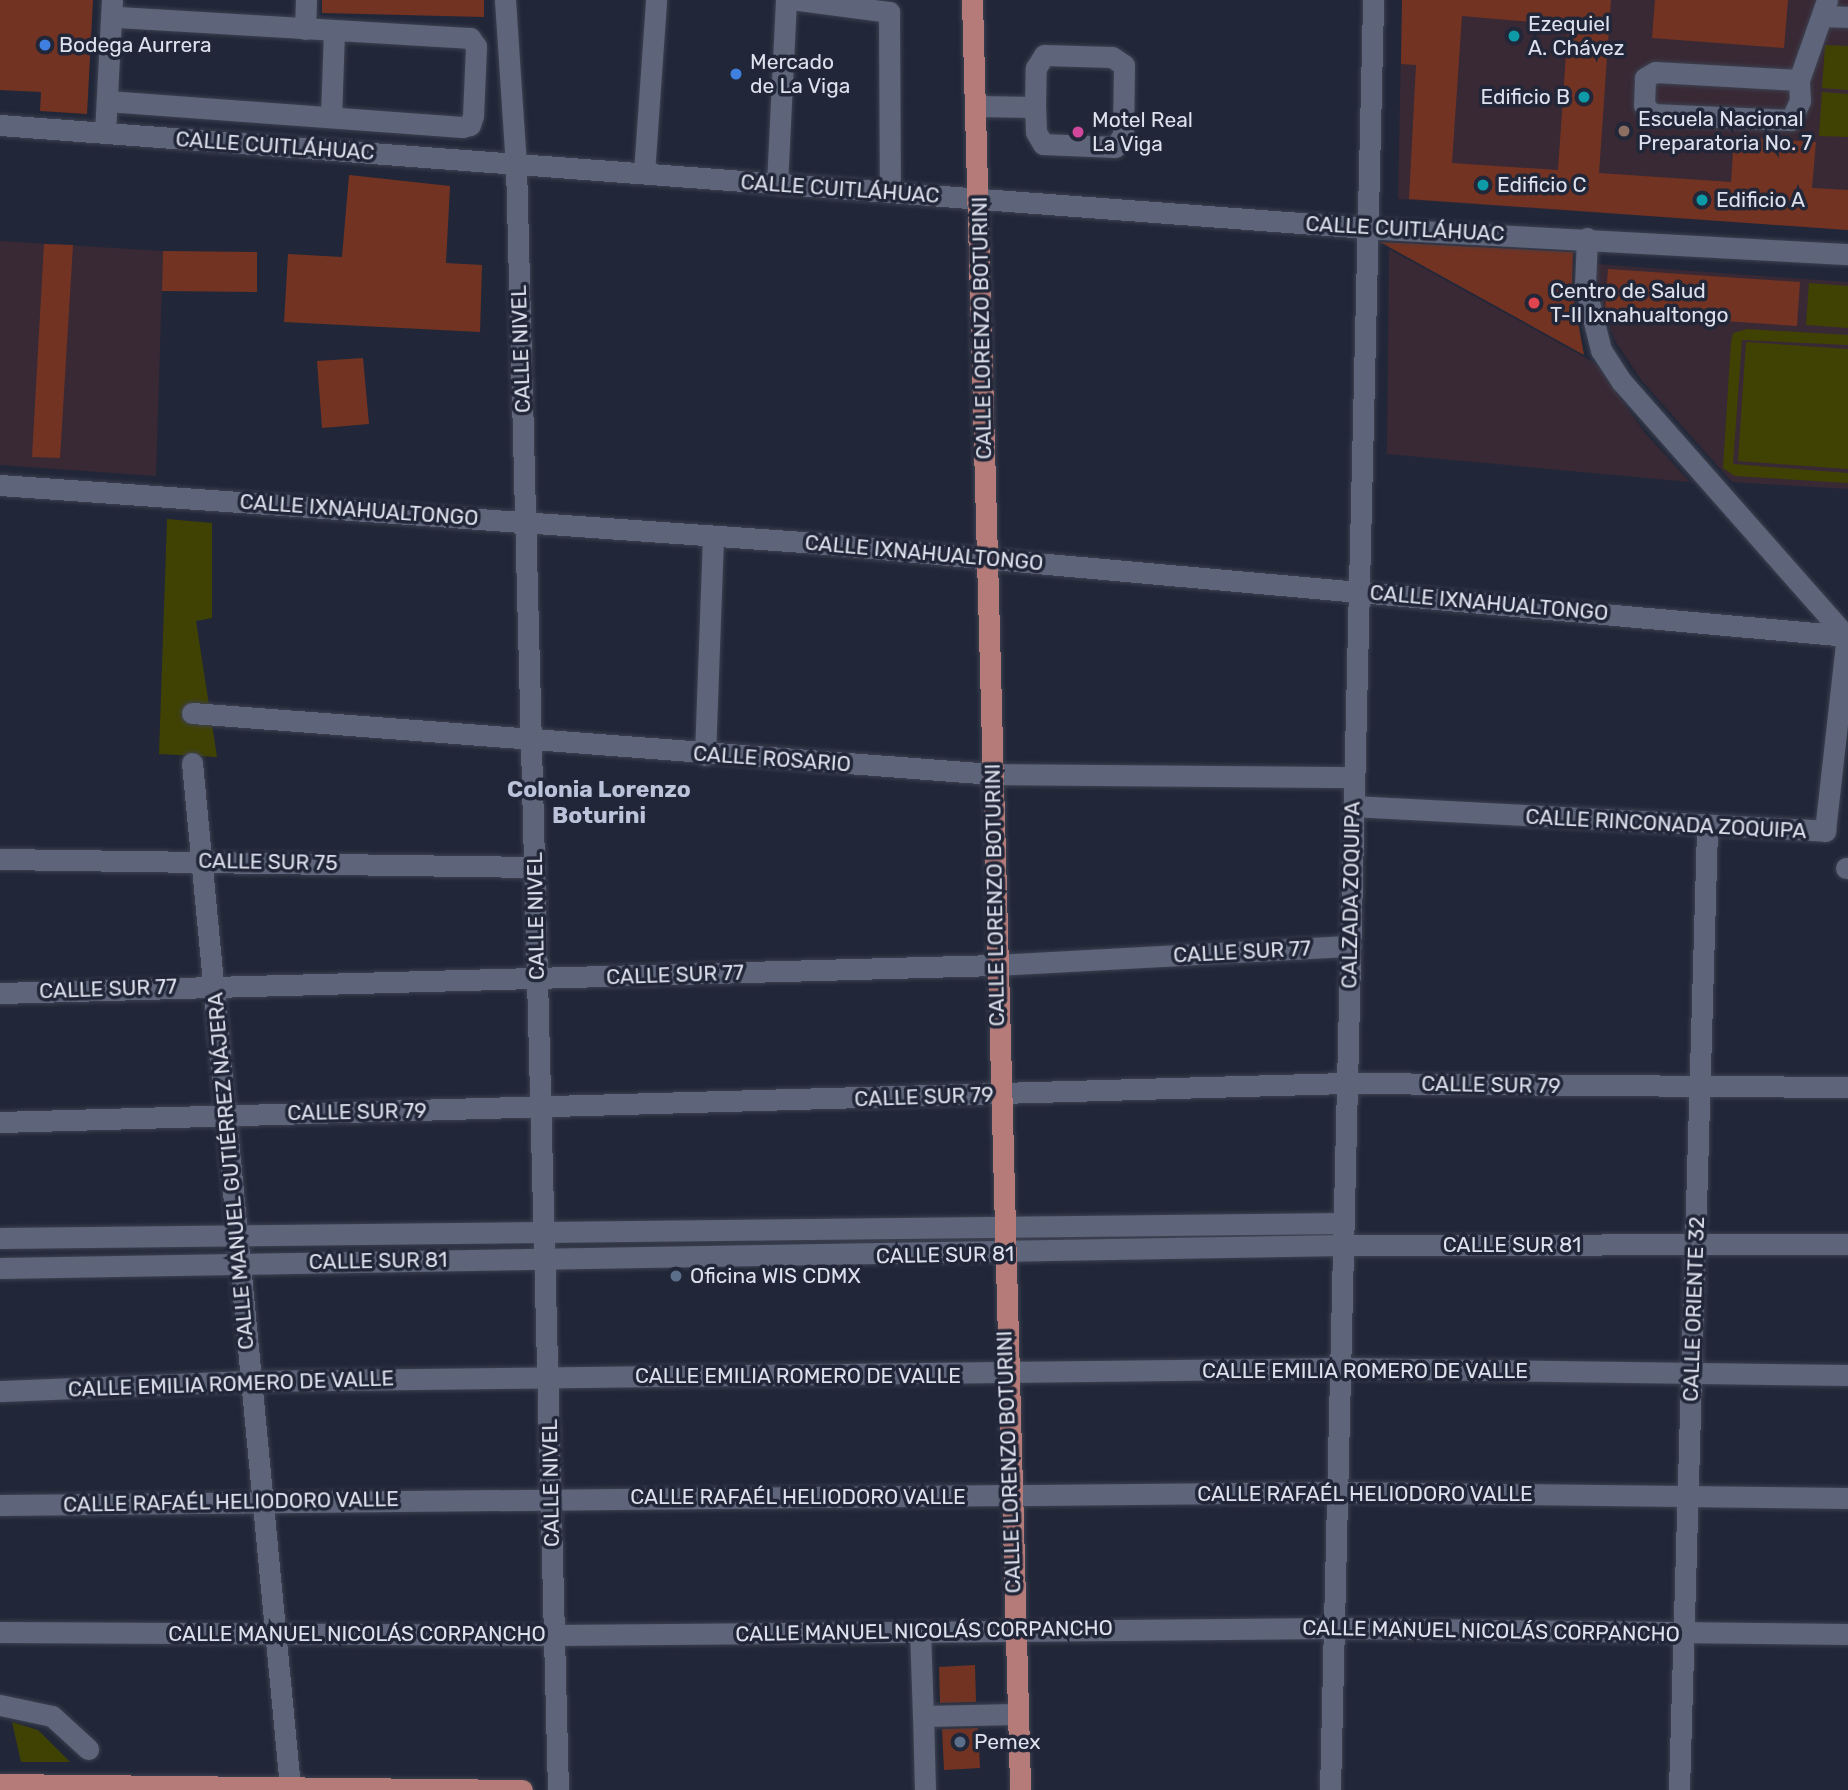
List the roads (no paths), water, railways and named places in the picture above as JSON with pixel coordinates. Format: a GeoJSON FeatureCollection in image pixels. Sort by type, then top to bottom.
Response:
{"type":"FeatureCollection","features":[{"type":"Feature","properties":{"kind":"main road","name":"CALLE LORENZO BOTURINI"},"geometry":{"type":"LineString","coordinates":[[972,0],[988,558],[1009,1497],[1020,1790]]}},
{"type":"Feature","properties":{"kind":"main road"},"geometry":{"type":"LineString","coordinates":[[2,1790],[0,1784],[522,1790]]}},
{"type":"Feature","properties":{"kind":"street"},"geometry":{"type":"LineString","coordinates":[[304,29],[306,0]]}},
{"type":"Feature","properties":{"kind":"street","name":"CALLE NIVEL"},"geometry":{"type":"LineString","coordinates":[[505,0],[516,165],[558,1790]]}},
{"type":"Feature","properties":{"kind":"street"},"geometry":{"type":"LineString","coordinates":[[644,173],[656,0]]}},
{"type":"Feature","properties":{"kind":"street"},"geometry":{"type":"LineString","coordinates":[[777,184],[786,0]]}},
{"type":"Feature","properties":{"kind":"street"},"geometry":{"type":"LineString","coordinates":[[798,0],[889,12],[890,192]]}},
{"type":"Feature","properties":{"kind":"street","name":"CALZADA ZOQUIPA"},"geometry":{"type":"LineString","coordinates":[[1330,1790],[1373,0]]}},
{"type":"Feature","properties":{"kind":"street"},"geometry":{"type":"LineString","coordinates":[[105,133],[112,8],[304,29],[470,38],[476,46],[474,84],[467,127],[107,100]]}},
{"type":"Feature","properties":{"kind":"street"},"geometry":{"type":"LineString","coordinates":[[1798,80],[1655,72],[1644,78],[1644,105],[1652,114],[1791,120],[1800,101],[1798,80],[1825,8],[1848,17]]}},
{"type":"Feature","properties":{"kind":"street"},"geometry":{"type":"LineString","coordinates":[[331,117],[334,31]]}},
{"type":"Feature","properties":{"kind":"street"},"geometry":{"type":"LineString","coordinates":[[1044,55],[1112,57],[1124,65],[1123,135],[1115,147],[1043,144],[1036,132],[1035,107],[1036,68],[1044,55]]}},
{"type":"Feature","properties":{"kind":"street"},"geometry":{"type":"LineString","coordinates":[[976,106],[1035,107]]}},
{"type":"Feature","properties":{"kind":"street","name":"CALLE CUITLÁHUAC"},"geometry":{"type":"LineString","coordinates":[[0,125],[1366,228],[1587,237],[1848,254]]}},
{"type":"Feature","properties":{"kind":"street"},"geometry":{"type":"LineString","coordinates":[[1587,237],[1585,286],[1601,350],[1622,382],[1848,637]]}},
{"type":"Feature","properties":{"kind":"street","name":"CALLE IXNAHUALTONGO"},"geometry":{"type":"LineString","coordinates":[[0,485],[988,558],[1848,637]]}},
{"type":"Feature","properties":{"kind":"street"},"geometry":{"type":"LineString","coordinates":[[705,755],[713,536]]}},
{"type":"Feature","properties":{"kind":"street","name":"CALLE RINCONADA ZOQUIPA"},"geometry":{"type":"LineString","coordinates":[[1353,806],[1707,828],[1825,831],[1830,818],[1848,637]]}},
{"type":"Feature","properties":{"kind":"street","name":"CALLE ROSARIO"},"geometry":{"type":"LineString","coordinates":[[192,713],[705,755],[992,774],[1353,777]]}},
{"type":"Feature","properties":{"kind":"street","name":"CALLE MANUEL GUTIÉRREZ NÁJERA"},"geometry":{"type":"LineString","coordinates":[[192,763],[239,1238],[271,1634],[290,1787]]}},
{"type":"Feature","properties":{"kind":"street","name":"CALLE ORIENTE 32"},"geometry":{"type":"LineString","coordinates":[[1679,1790],[1707,828]]}},
{"type":"Feature","properties":{"kind":"street","name":"CALLE SUR 75"},"geometry":{"type":"LineString","coordinates":[[0,859],[535,867]]}},
{"type":"Feature","properties":{"kind":"street","name":"CALLE SUR 77"},"geometry":{"type":"LineString","coordinates":[[0,993],[538,980],[997,965],[1350,946]]}},
{"type":"Feature","properties":{"kind":"street","name":"CALLE SUR 79"},"geometry":{"type":"LineString","coordinates":[[0,1122],[226,1113],[542,1110],[1347,1083],[1701,1088],[1848,1087]]}},
{"type":"Feature","properties":{"kind":"street","name":"CALLE SUR 81"},"geometry":{"type":"LineString","coordinates":[[0,1238],[239,1238],[1344,1223]]}},
{"type":"Feature","properties":{"kind":"street","name":"CALLE SUR 81"},"geometry":{"type":"LineString","coordinates":[[0,1268],[1003,1254],[1344,1245],[1848,1244]]}},
{"type":"Feature","properties":{"kind":"street","name":"CALLE EMILIA ROMERO DE VALLE"},"geometry":{"type":"LineString","coordinates":[[0,1391],[250,1381],[1341,1368],[1848,1375]]}},
{"type":"Feature","properties":{"kind":"street","name":"CALLE RAFAÉL HELIODORO VALLE"},"geometry":{"type":"LineString","coordinates":[[0,1505],[1338,1492],[1848,1498]]}},
{"type":"Feature","properties":{"kind":"street","name":"CALLE MANUEL NICOLÁS CORPANCHO"},"geometry":{"type":"LineString","coordinates":[[0,1632],[554,1635],[1334,1628],[1848,1634]]}},
{"type":"Feature","properties":{"kind":"street"},"geometry":{"type":"LineString","coordinates":[[919,1631],[925,1790]]}},
{"type":"Feature","properties":{"kind":"street"},"geometry":{"type":"LineString","coordinates":[[0,1705],[52,1716],[88,1749]]}},
{"type":"Feature","properties":{"kind":"street"},"geometry":{"type":"LineString","coordinates":[[923,1716],[1017,1714]]}},
{"type":"Feature","properties":{"kind":"place","name":"Ezequiel A. Chávez"},"geometry":{"type":"Point","coordinates":[1514,36]}},
{"type":"Feature","properties":{"kind":"place","name":"Bodega Aurrera"},"geometry":{"type":"Point","coordinates":[45,45]}},
{"type":"Feature","properties":{"kind":"place","name":"Mercado de La Viga"},"geometry":{"type":"Point","coordinates":[736,74]}},
{"type":"Feature","properties":{"kind":"place","name":"Edificio B"},"geometry":{"type":"Point","coordinates":[1584,97]}},
{"type":"Feature","properties":{"kind":"place","name":"Escuela Nacional Preparatoria No. 7"},"geometry":{"type":"Point","coordinates":[1624,131]}},
{"type":"Feature","properties":{"kind":"place","name":"Motel Real La Viga"},"geometry":{"type":"Point","coordinates":[1078,132]}},
{"type":"Feature","properties":{"kind":"place","name":"Edificio C"},"geometry":{"type":"Point","coordinates":[1483,185]}},
{"type":"Feature","properties":{"kind":"place","name":"Edificio A"},"geometry":{"type":"Point","coordinates":[1702,200]}},
{"type":"Feature","properties":{"kind":"place","name":"Centro de Salud T-II Ixnahualtongo"},"geometry":{"type":"Point","coordinates":[1534,303]}},
{"type":"Feature","properties":{"kind":"place","name":"Oficina WIS CDMX"},"geometry":{"type":"Point","coordinates":[676,1276]}},
{"type":"Feature","properties":{"kind":"place","name":"Pemex"},"geometry":{"type":"Point","coordinates":[960,1742]}},
{"type":"Feature","properties":{"kind":"district","name":"Colonia Lorenzo Boturini"},"geometry":{"type":"Point","coordinates":[599,802]}}]}
